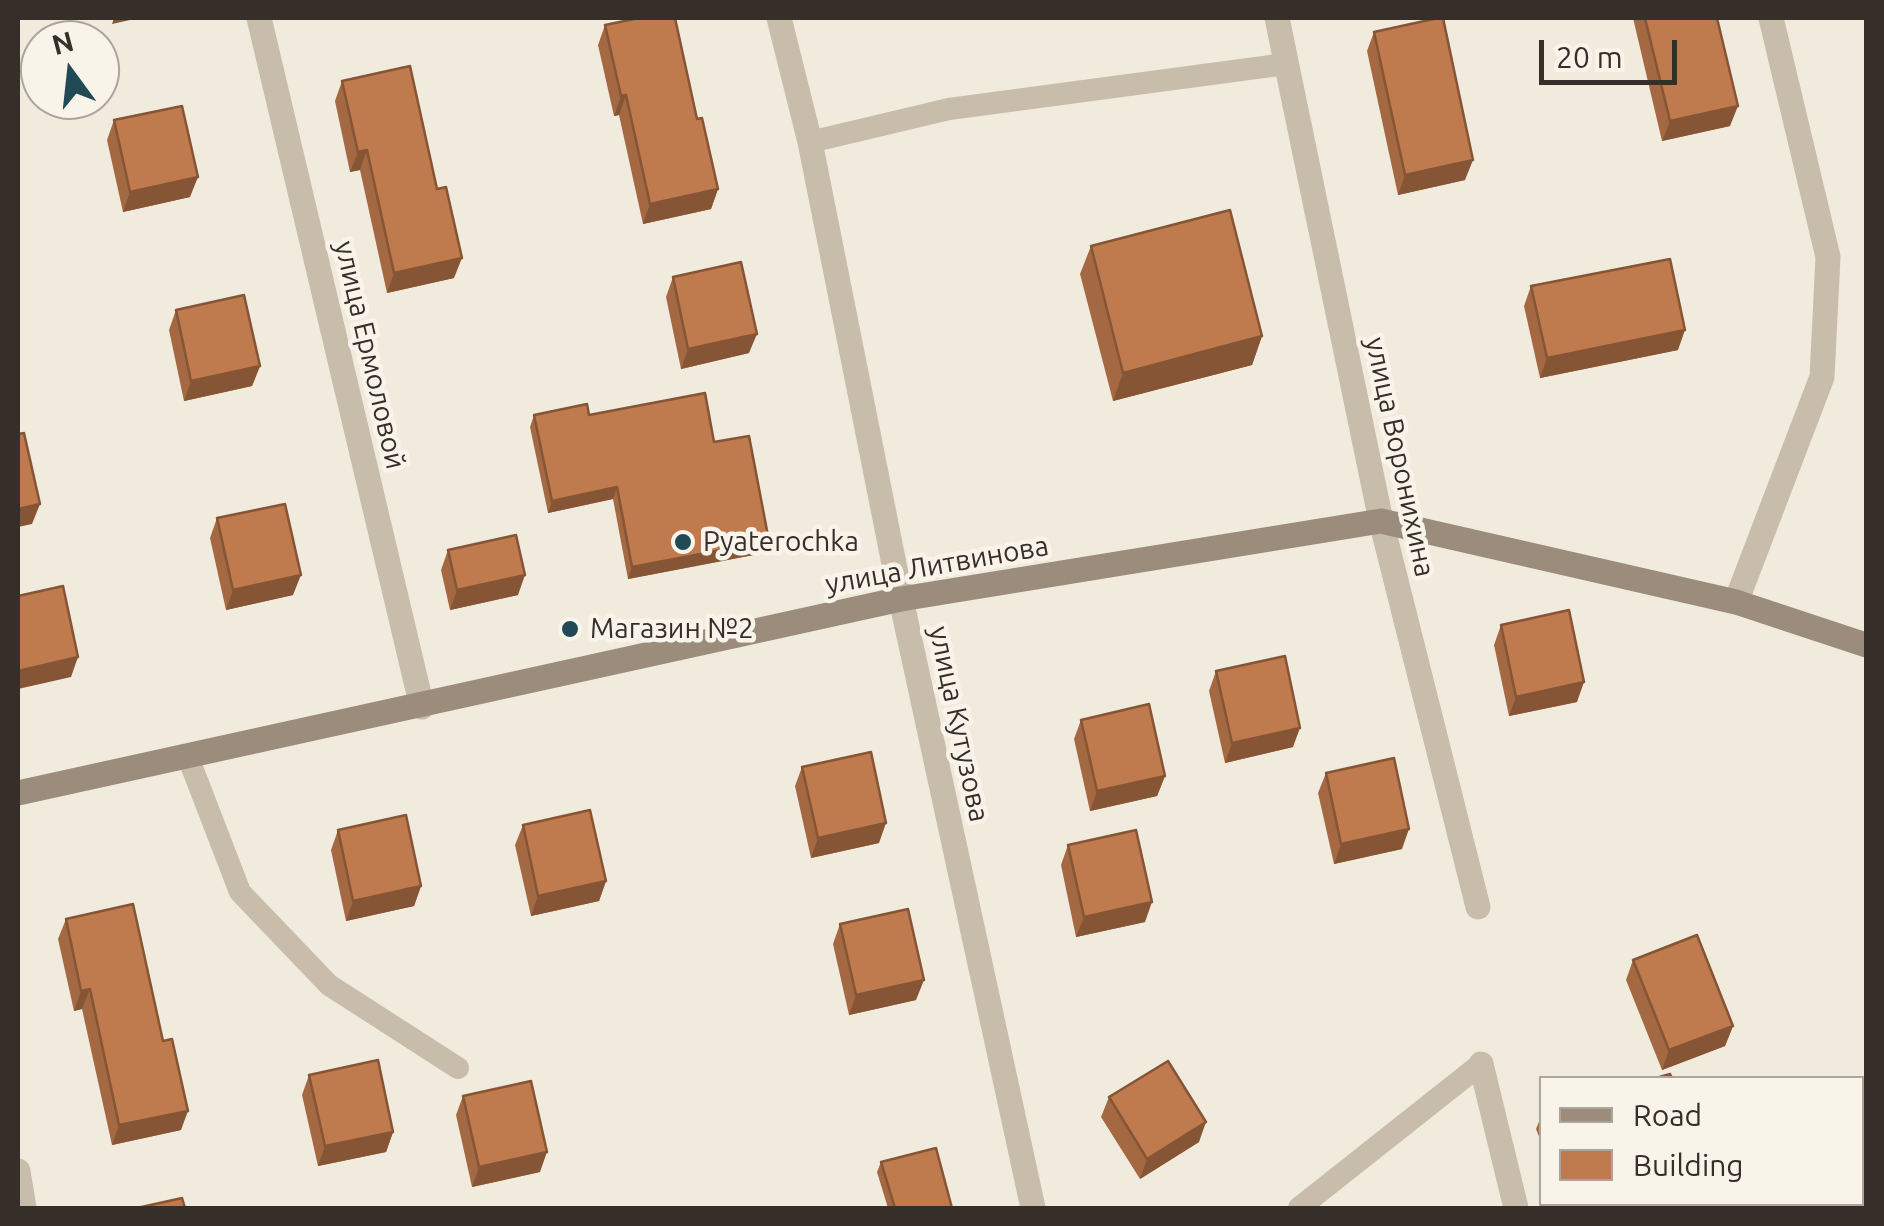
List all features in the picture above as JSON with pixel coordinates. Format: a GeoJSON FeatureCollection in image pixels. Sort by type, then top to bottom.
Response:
{"type":"FeatureCollection","features":[{"type":"Feature","properties":{"kind":"street","name":"улица Ермоловой"},"geometry":{"type":"LineString","coordinates":[[259,18],[422,707]]}},
{"type":"Feature","properties":{"kind":"street","name":"улица Кутузова"},"geometry":{"type":"LineString","coordinates":[[779,18],[810,142],[901,599],[1033,1208]]}},
{"type":"Feature","properties":{"kind":"street","name":"улица Воронихина"},"geometry":{"type":"LineString","coordinates":[[1277,18],[1381,520],[1478,906]]}},
{"type":"Feature","properties":{"kind":"street"},"geometry":{"type":"LineString","coordinates":[[1736,602],[1822,377],[1828,257],[1771,18]]}},
{"type":"Feature","properties":{"kind":"street","name":"улица Литвинова"},"geometry":{"type":"LineString","coordinates":[[18,794],[901,599],[1381,520],[1736,602],[1866,645]]}},
{"type":"Feature","properties":{"kind":"street"},"geometry":{"type":"LineString","coordinates":[[1481,1064],[1516,1208]]}},
{"type":"Feature","properties":{"kind":"street"},"geometry":{"type":"LineString","coordinates":[[18,1171],[24,1208]]}},
{"type":"Feature","properties":{"kind":"lane"},"geometry":{"type":"LineString","coordinates":[[810,142],[949,110],[1286,64]]}},
{"type":"Feature","properties":{"kind":"lane"},"geometry":{"type":"LineString","coordinates":[[188,757],[240,892],[328,985],[458,1068]]}},
{"type":"Feature","properties":{"kind":"lane"},"geometry":{"type":"LineString","coordinates":[[1299,1208],[1481,1064]]}},
{"type":"Feature","properties":{"kind":"building"},"geometry":{"type":"Polygon","coordinates":[[[639,18],[675,18],[697,119],[702,118],[718,189],[650,204],[626,95],[621,96],[605,25],[639,18]]]}},
{"type":"Feature","properties":{"kind":"building"},"geometry":{"type":"Polygon","coordinates":[[[1443,18],[1473,160],[1405,175],[1374,32],[1443,18]]]}},
{"type":"Feature","properties":{"kind":"building"},"geometry":{"type":"Polygon","coordinates":[[[1645,18],[1717,18],[1738,106],[1670,121],[1645,18]]]}},
{"type":"Feature","properties":{"kind":"building"},"geometry":{"type":"Polygon","coordinates":[[[410,66],[437,189],[446,187],[462,258],[394,273],[367,150],[358,152],[342,81],[410,66]]]}},
{"type":"Feature","properties":{"kind":"building"},"geometry":{"type":"Polygon","coordinates":[[[182,106],[198,177],[130,192],[114,120],[182,106]]]}},
{"type":"Feature","properties":{"kind":"building"},"geometry":{"type":"Polygon","coordinates":[[[1230,210],[1262,336],[1123,373],[1091,246],[1230,210]]]}},
{"type":"Feature","properties":{"kind":"building"},"geometry":{"type":"Polygon","coordinates":[[[1670,259],[1685,330],[1547,358],[1531,286],[1670,259]]]}},
{"type":"Feature","properties":{"kind":"building"},"geometry":{"type":"Polygon","coordinates":[[[741,262],[757,334],[688,349],[673,277],[741,262]]]}},
{"type":"Feature","properties":{"kind":"building"},"geometry":{"type":"Polygon","coordinates":[[[244,295],[260,366],[191,381],[176,310],[244,295]]]}},
{"type":"Feature","properties":{"kind":"building"},"geometry":{"type":"Polygon","coordinates":[[[705,393],[714,442],[749,436],[769,541],[632,567],[617,487],[552,501],[534,415],[587,404],[589,415],[705,393]]]}},
{"type":"Feature","properties":{"kind":"building"},"geometry":{"type":"Polygon","coordinates":[[[24,433],[40,504],[18,509],[18,434],[24,433]]]}},
{"type":"Feature","properties":{"kind":"building"},"geometry":{"type":"Polygon","coordinates":[[[285,504],[301,575],[233,590],[217,518],[285,504]]]}},
{"type":"Feature","properties":{"kind":"building"},"geometry":{"type":"Polygon","coordinates":[[[516,535],[525,575],[457,590],[448,550],[516,535]]]}},
{"type":"Feature","properties":{"kind":"building"},"geometry":{"type":"Polygon","coordinates":[[[63,586],[78,657],[18,671],[18,596],[63,586]]]}},
{"type":"Feature","properties":{"kind":"building"},"geometry":{"type":"Polygon","coordinates":[[[1569,610],[1584,682],[1516,697],[1501,625],[1569,610]]]}},
{"type":"Feature","properties":{"kind":"building"},"geometry":{"type":"Polygon","coordinates":[[[1285,656],[1300,728],[1232,743],[1216,671],[1285,656]]]}},
{"type":"Feature","properties":{"kind":"building"},"geometry":{"type":"Polygon","coordinates":[[[1149,704],[1165,776],[1097,791],[1081,720],[1149,704]]]}},
{"type":"Feature","properties":{"kind":"building"},"geometry":{"type":"Polygon","coordinates":[[[871,752],[886,823],[818,838],[802,767],[871,752]]]}},
{"type":"Feature","properties":{"kind":"building"},"geometry":{"type":"Polygon","coordinates":[[[1394,758],[1409,829],[1341,844],[1326,773],[1394,758]]]}},
{"type":"Feature","properties":{"kind":"building"},"geometry":{"type":"Polygon","coordinates":[[[590,810],[606,881],[538,896],[523,825],[590,810]]]}},
{"type":"Feature","properties":{"kind":"building"},"geometry":{"type":"Polygon","coordinates":[[[406,815],[421,886],[353,901],[338,830],[406,815]]]}},
{"type":"Feature","properties":{"kind":"building"},"geometry":{"type":"Polygon","coordinates":[[[1136,830],[1152,902],[1084,917],[1068,845],[1136,830]]]}},
{"type":"Feature","properties":{"kind":"building"},"geometry":{"type":"Polygon","coordinates":[[[133,904],[163,1041],[172,1039],[188,1111],[119,1125],[90,989],[81,991],[66,919],[133,904]]]}},
{"type":"Feature","properties":{"kind":"building"},"geometry":{"type":"Polygon","coordinates":[[[908,909],[924,980],[856,995],[840,924],[908,909]]]}},
{"type":"Feature","properties":{"kind":"building"},"geometry":{"type":"Polygon","coordinates":[[[1697,935],[1733,1026],[1669,1050],[1633,960],[1697,935]]]}},
{"type":"Feature","properties":{"kind":"building"},"geometry":{"type":"Polygon","coordinates":[[[378,1060],[393,1132],[325,1146],[309,1075],[378,1060]]]}},
{"type":"Feature","properties":{"kind":"building"},"geometry":{"type":"Polygon","coordinates":[[[1168,1061],[1206,1122],[1147,1159],[1109,1097],[1168,1061]]]}},
{"type":"Feature","properties":{"kind":"building"},"geometry":{"type":"Polygon","coordinates":[[[531,1081],[547,1152],[479,1167],[463,1096],[531,1081]]]}},
{"type":"Feature","properties":{"kind":"building"},"geometry":{"type":"Polygon","coordinates":[[[936,1148],[952,1208],[895,1208],[881,1162],[936,1148]]]}},
{"type":"Feature","properties":{"kind":"building"},"geometry":{"type":"Polygon","coordinates":[[[182,1198],[185,1208],[137,1208],[182,1198]]]}},
{"type":"Feature","properties":{"kind":"building"},"geometry":{"type":"Polygon","coordinates":[[[1790,1206],[1861,1208],[1790,1208],[1790,1206]]]}},
{"type":"Feature","properties":{"kind":"place","name":"Pyaterochka"},"geometry":{"type":"Point","coordinates":[683,542]}},
{"type":"Feature","properties":{"kind":"place","name":"Магазин №2"},"geometry":{"type":"Point","coordinates":[570,629]}}]}
